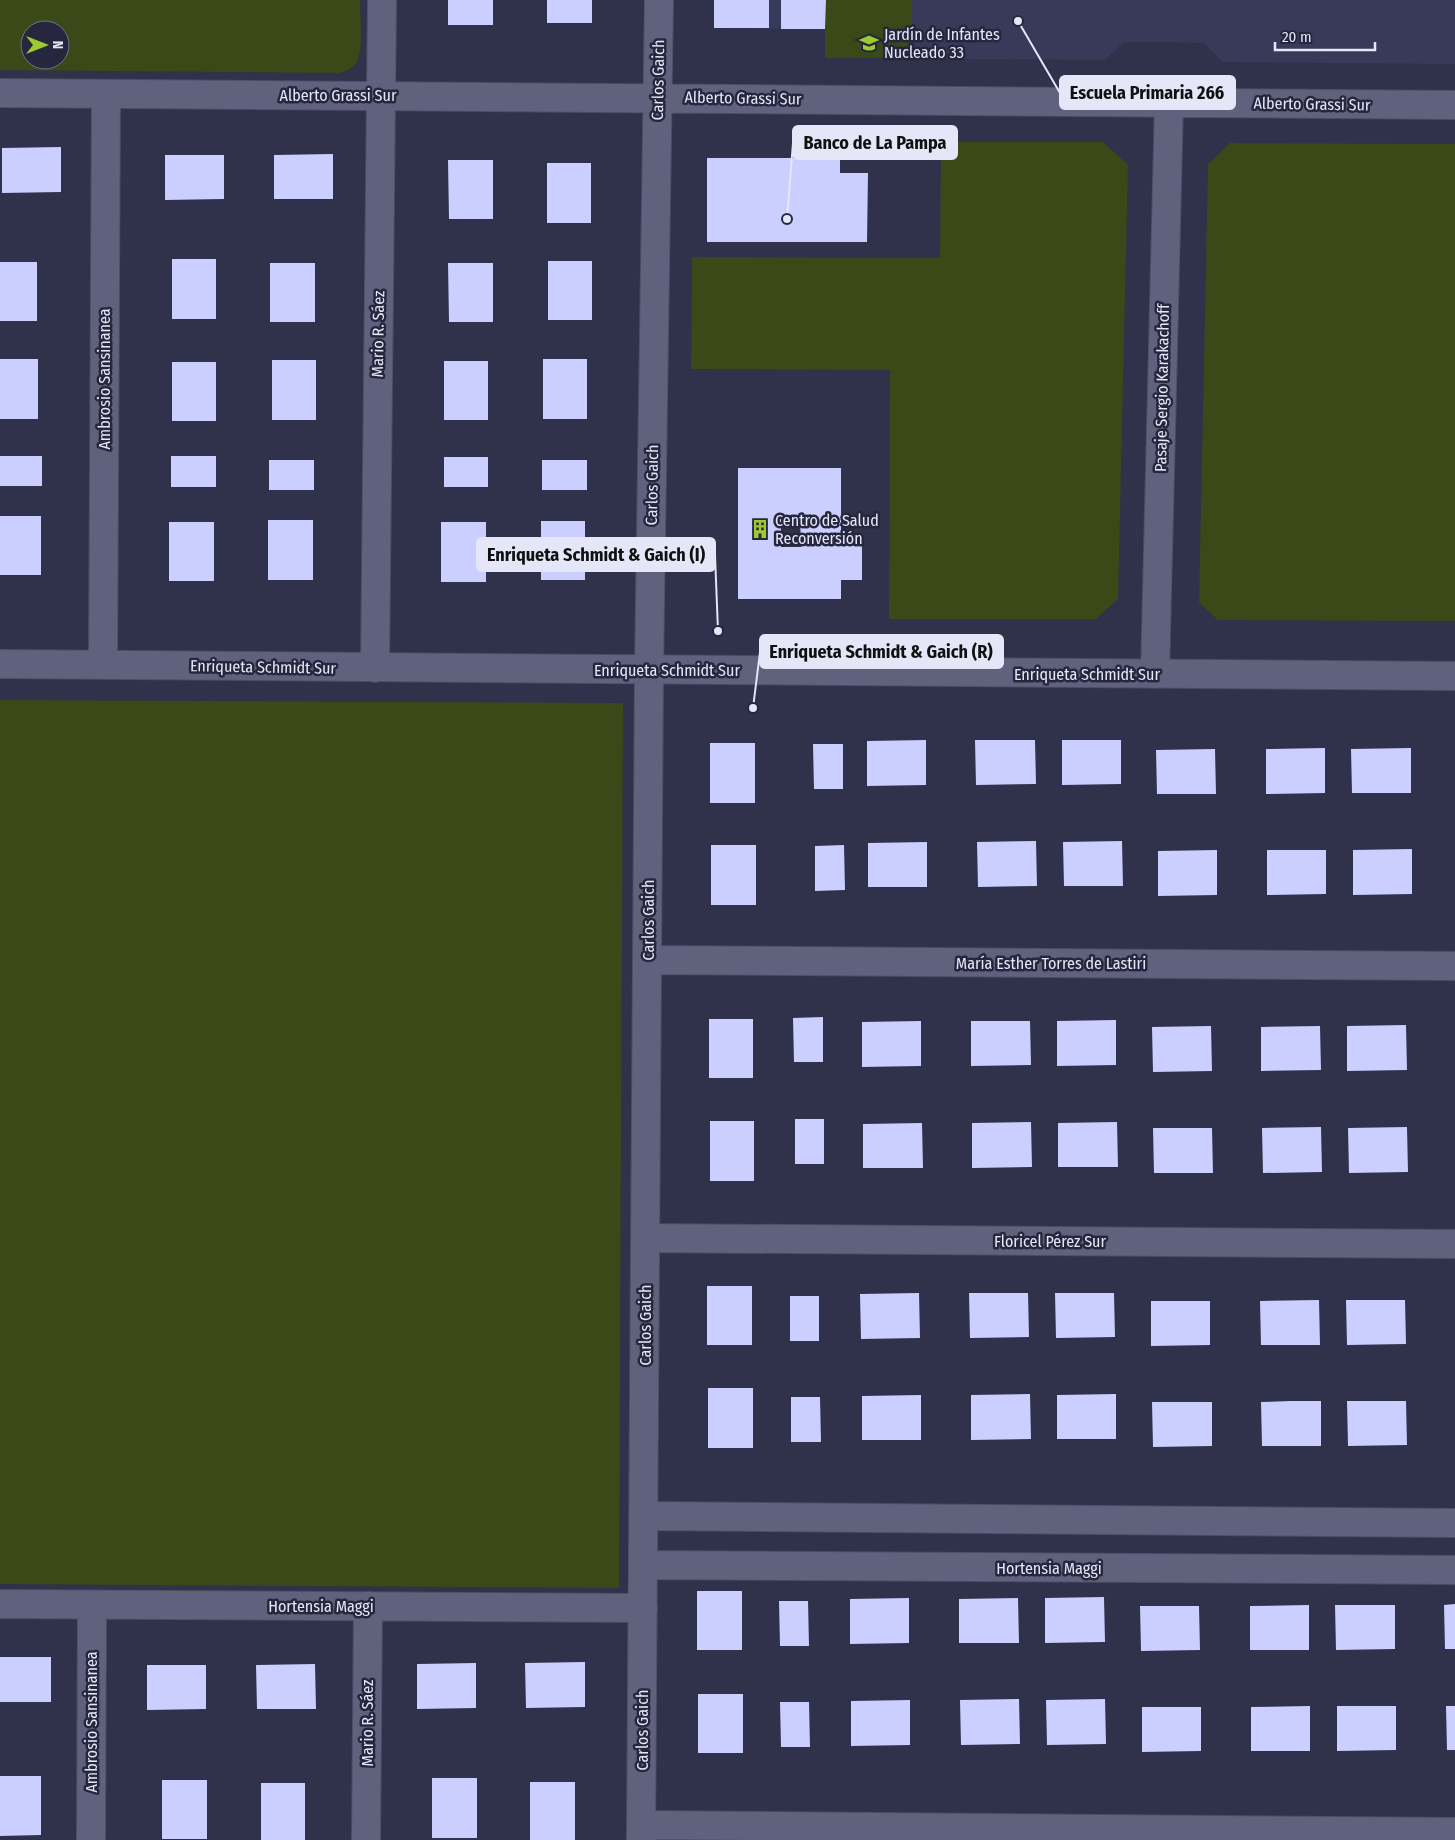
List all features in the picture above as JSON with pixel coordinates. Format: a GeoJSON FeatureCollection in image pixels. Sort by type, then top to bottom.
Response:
{"type":"FeatureCollection","features":[{"type":"Feature","properties":{"kind":"street","name":"Mario R. Sáez"},"geometry":{"type":"LineString","coordinates":[[375,668],[382,0]]}},
{"type":"Feature","properties":{"kind":"street","name":"Carlos Gaich"},"geometry":{"type":"LineString","coordinates":[[641,1833],[649,670],[659,0]]}},
{"type":"Feature","properties":{"kind":"street","name":"Alberto Grassi Sur"},"geometry":{"type":"LineString","coordinates":[[0,93],[1455,105]]}},
{"type":"Feature","properties":{"kind":"street","name":"Ambrosio Sansinanea"},"geometry":{"type":"LineString","coordinates":[[103,665],[106,94]]}},
{"type":"Feature","properties":{"kind":"street","name":"Pasaje Sergio Karakachoff"},"geometry":{"type":"LineString","coordinates":[[1155,674],[1169,102]]}},
{"type":"Feature","properties":{"kind":"street","name":"Enriqueta Schmidt Sur"},"geometry":{"type":"LineString","coordinates":[[0,664],[1455,676]]}},
{"type":"Feature","properties":{"kind":"street","name":"María Esther Torres de Lastiri"},"geometry":{"type":"LineString","coordinates":[[647,960],[1455,966]]}},
{"type":"Feature","properties":{"kind":"street","name":"Floricel Pérez Sur"},"geometry":{"type":"LineString","coordinates":[[645,1238],[1455,1244]]}},
{"type":"Feature","properties":{"kind":"street"},"geometry":{"type":"LineString","coordinates":[[643,1516],[1455,1523]]}},
{"type":"Feature","properties":{"kind":"street","name":"Hortensia Maggi"},"geometry":{"type":"LineString","coordinates":[[643,1565],[1455,1570]]}},
{"type":"Feature","properties":{"kind":"street","name":"Hortensia Maggi"},"geometry":{"type":"LineString","coordinates":[[0,1604],[643,1608]]}},
{"type":"Feature","properties":{"kind":"street","name":"Ambrosio Sansinanea"},"geometry":{"type":"LineString","coordinates":[[91,1840],[92,1605]]}},
{"type":"Feature","properties":{"kind":"street","name":"Mario R. Sáez"},"geometry":{"type":"LineString","coordinates":[[366,1840],[368,1606]]}},
{"type":"Feature","properties":{"kind":"street"},"geometry":{"type":"LineString","coordinates":[[641,1833],[1455,1832]]}},
{"type":"Feature","properties":{"kind":"shaded area"},"geometry":{"type":"Polygon","coordinates":[[[714,0],[1455,0],[1455,64],[1223,62],[1204,43],[1164,42],[1124,42],[1105,60],[825,58],[825,29],[714,28],[714,0]]]}},
{"type":"Feature","properties":{"kind":"green space"},"geometry":{"type":"Polygon","coordinates":[[[0,0],[360,0],[361,42],[358,57],[353,67],[339,73],[0,70],[0,0]]]}},
{"type":"Feature","properties":{"kind":"green space","name":"Jardín de Infantes Nucleado 33"},"geometry":{"type":"Polygon","coordinates":[[[826,0],[912,0],[911,58],[825,58],[826,0]]]}},
{"type":"Feature","properties":{"kind":"green space"},"geometry":{"type":"Polygon","coordinates":[[[941,142],[1103,142],[1128,165],[1118,599],[1096,619],[889,619],[890,370],[691,369],[692,257],[940,258],[941,142]]]}},
{"type":"Feature","properties":{"kind":"green space"},"geometry":{"type":"Polygon","coordinates":[[[1230,143],[1455,144],[1455,621],[1218,620],[1199,602],[1208,164],[1230,143]]]}},
{"type":"Feature","properties":{"kind":"green space"},"geometry":{"type":"Polygon","coordinates":[[[0,700],[623,703],[619,1588],[0,1584],[0,700]]]}},
{"type":"Feature","properties":{"kind":"building"},"geometry":{"type":"Polygon","coordinates":[[[448,0],[493,0],[493,25],[448,25],[448,0]]]}},
{"type":"Feature","properties":{"kind":"building"},"geometry":{"type":"Polygon","coordinates":[[[547,0],[592,0],[592,23],[547,23],[547,0]]]}},
{"type":"Feature","properties":{"kind":"building"},"geometry":{"type":"Polygon","coordinates":[[[714,0],[769,0],[769,28],[714,28],[714,0]]]}},
{"type":"Feature","properties":{"kind":"building"},"geometry":{"type":"Polygon","coordinates":[[[781,0],[826,0],[825,29],[781,29],[781,0]]]}},
{"type":"Feature","properties":{"kind":"building"},"geometry":{"type":"Polygon","coordinates":[[[61,147],[61,192],[2,193],[2,148],[61,147]]]}},
{"type":"Feature","properties":{"kind":"building"},"geometry":{"type":"Polygon","coordinates":[[[333,154],[333,199],[274,199],[274,155],[333,154]]]}},
{"type":"Feature","properties":{"kind":"building"},"geometry":{"type":"Polygon","coordinates":[[[165,155],[224,155],[224,199],[165,200],[165,155]]]}},
{"type":"Feature","properties":{"kind":"building"},"geometry":{"type":"Polygon","coordinates":[[[707,158],[840,158],[840,173],[868,173],[867,242],[707,242],[707,158]]]}},
{"type":"Feature","properties":{"kind":"building"},"geometry":{"type":"Polygon","coordinates":[[[448,160],[493,160],[493,219],[449,219],[448,160]]]}},
{"type":"Feature","properties":{"kind":"building"},"geometry":{"type":"Polygon","coordinates":[[[547,163],[591,163],[591,223],[547,223],[547,163]]]}},
{"type":"Feature","properties":{"kind":"building"},"geometry":{"type":"Polygon","coordinates":[[[172,259],[216,259],[216,319],[172,319],[172,259]]]}},
{"type":"Feature","properties":{"kind":"building"},"geometry":{"type":"Polygon","coordinates":[[[548,261],[592,261],[592,320],[548,320],[548,261]]]}},
{"type":"Feature","properties":{"kind":"building"},"geometry":{"type":"Polygon","coordinates":[[[0,262],[37,262],[37,321],[0,321],[0,262]]]}},
{"type":"Feature","properties":{"kind":"building"},"geometry":{"type":"Polygon","coordinates":[[[270,263],[315,263],[315,322],[270,322],[270,263]]]}},
{"type":"Feature","properties":{"kind":"building"},"geometry":{"type":"Polygon","coordinates":[[[448,263],[493,263],[493,322],[449,322],[448,263]]]}},
{"type":"Feature","properties":{"kind":"building"},"geometry":{"type":"Polygon","coordinates":[[[0,359],[38,359],[38,419],[0,419],[0,359]]]}},
{"type":"Feature","properties":{"kind":"building"},"geometry":{"type":"Polygon","coordinates":[[[543,359],[587,359],[587,419],[543,419],[543,359]]]}},
{"type":"Feature","properties":{"kind":"building"},"geometry":{"type":"Polygon","coordinates":[[[272,360],[316,360],[316,420],[272,420],[272,360]]]}},
{"type":"Feature","properties":{"kind":"building"},"geometry":{"type":"Polygon","coordinates":[[[444,361],[488,361],[488,420],[444,420],[444,361]]]}},
{"type":"Feature","properties":{"kind":"building"},"geometry":{"type":"Polygon","coordinates":[[[172,362],[216,362],[216,421],[172,421],[172,362]]]}},
{"type":"Feature","properties":{"kind":"building"},"geometry":{"type":"Polygon","coordinates":[[[0,456],[42,456],[42,486],[0,486],[0,456]]]}},
{"type":"Feature","properties":{"kind":"building"},"geometry":{"type":"Polygon","coordinates":[[[171,456],[216,456],[216,487],[171,487],[171,456]]]}},
{"type":"Feature","properties":{"kind":"building"},"geometry":{"type":"Polygon","coordinates":[[[444,457],[488,457],[488,487],[444,487],[444,457]]]}},
{"type":"Feature","properties":{"kind":"building"},"geometry":{"type":"Polygon","coordinates":[[[269,460],[314,460],[314,490],[269,490],[269,460]]]}},
{"type":"Feature","properties":{"kind":"building"},"geometry":{"type":"Polygon","coordinates":[[[542,460],[587,460],[587,490],[542,490],[542,460]]]}},
{"type":"Feature","properties":{"kind":"building","name":"Centro de Salud Reconversión"},"geometry":{"type":"Polygon","coordinates":[[[738,468],[841,468],[841,543],[862,543],[862,580],[841,580],[841,599],[738,599],[738,468]],[[781,515],[781,547],[801,547],[800,515],[781,515]]]}},
{"type":"Feature","properties":{"kind":"building"},"geometry":{"type":"Polygon","coordinates":[[[0,516],[41,516],[41,575],[0,575],[0,516]]]}},
{"type":"Feature","properties":{"kind":"building"},"geometry":{"type":"Polygon","coordinates":[[[268,520],[313,520],[313,580],[268,580],[268,520]]]}},
{"type":"Feature","properties":{"kind":"building"},"geometry":{"type":"Polygon","coordinates":[[[541,521],[585,521],[585,580],[541,580],[541,521]]]}},
{"type":"Feature","properties":{"kind":"building"},"geometry":{"type":"Polygon","coordinates":[[[169,522],[214,522],[214,581],[169,581],[169,522]]]}},
{"type":"Feature","properties":{"kind":"building"},"geometry":{"type":"Polygon","coordinates":[[[441,522],[486,522],[486,582],[441,582],[441,522]]]}},
{"type":"Feature","properties":{"kind":"building"},"geometry":{"type":"Polygon","coordinates":[[[926,740],[926,785],[867,786],[867,741],[926,740]]]}},
{"type":"Feature","properties":{"kind":"building"},"geometry":{"type":"Polygon","coordinates":[[[975,740],[1035,740],[1036,784],[976,785],[975,740]]]}},
{"type":"Feature","properties":{"kind":"building"},"geometry":{"type":"Polygon","coordinates":[[[1062,740],[1121,740],[1121,784],[1062,785],[1062,740]]]}},
{"type":"Feature","properties":{"kind":"building"},"geometry":{"type":"Polygon","coordinates":[[[710,743],[755,743],[755,803],[710,803],[710,743]]]}},
{"type":"Feature","properties":{"kind":"building"},"geometry":{"type":"Polygon","coordinates":[[[813,744],[843,744],[843,789],[814,789],[813,744]]]}},
{"type":"Feature","properties":{"kind":"building"},"geometry":{"type":"Polygon","coordinates":[[[1325,748],[1325,793],[1266,794],[1266,749],[1325,748]]]}},
{"type":"Feature","properties":{"kind":"building"},"geometry":{"type":"Polygon","coordinates":[[[1411,748],[1411,793],[1352,793],[1351,749],[1411,748]]]}},
{"type":"Feature","properties":{"kind":"building"},"geometry":{"type":"Polygon","coordinates":[[[1215,749],[1216,794],[1157,794],[1156,750],[1215,749]]]}},
{"type":"Feature","properties":{"kind":"building"},"geometry":{"type":"Polygon","coordinates":[[[1036,841],[1037,886],[978,887],[977,842],[1036,841]]]}},
{"type":"Feature","properties":{"kind":"building"},"geometry":{"type":"Polygon","coordinates":[[[1122,841],[1123,886],[1064,886],[1063,842],[1122,841]]]}},
{"type":"Feature","properties":{"kind":"building"},"geometry":{"type":"Polygon","coordinates":[[[927,842],[927,887],[868,887],[868,843],[927,842]]]}},
{"type":"Feature","properties":{"kind":"building"},"geometry":{"type":"Polygon","coordinates":[[[711,845],[756,845],[756,905],[711,905],[711,845]]]}},
{"type":"Feature","properties":{"kind":"building"},"geometry":{"type":"Polygon","coordinates":[[[844,845],[845,890],[815,891],[815,846],[844,845]]]}},
{"type":"Feature","properties":{"kind":"building"},"geometry":{"type":"Polygon","coordinates":[[[1412,849],[1412,894],[1353,895],[1353,850],[1412,849]]]}},
{"type":"Feature","properties":{"kind":"building"},"geometry":{"type":"Polygon","coordinates":[[[1217,850],[1217,895],[1158,896],[1158,851],[1217,850]]]}},
{"type":"Feature","properties":{"kind":"building"},"geometry":{"type":"Polygon","coordinates":[[[1267,850],[1326,850],[1326,894],[1267,895],[1267,850]]]}},
{"type":"Feature","properties":{"kind":"building"},"geometry":{"type":"Polygon","coordinates":[[[823,1017],[823,1062],[794,1062],[793,1018],[823,1017]]]}},
{"type":"Feature","properties":{"kind":"building"},"geometry":{"type":"Polygon","coordinates":[[[709,1019],[753,1019],[753,1078],[709,1078],[709,1019]]]}},
{"type":"Feature","properties":{"kind":"building"},"geometry":{"type":"Polygon","coordinates":[[[1116,1020],[1116,1065],[1057,1066],[1057,1021],[1116,1020]]]}},
{"type":"Feature","properties":{"kind":"building"},"geometry":{"type":"Polygon","coordinates":[[[921,1021],[921,1066],[862,1067],[862,1022],[921,1021]]]}},
{"type":"Feature","properties":{"kind":"building"},"geometry":{"type":"Polygon","coordinates":[[[971,1021],[1030,1021],[1031,1065],[971,1066],[971,1021]]]}},
{"type":"Feature","properties":{"kind":"building"},"geometry":{"type":"Polygon","coordinates":[[[1406,1025],[1407,1070],[1347,1071],[1347,1026],[1406,1025]]]}},
{"type":"Feature","properties":{"kind":"building"},"geometry":{"type":"Polygon","coordinates":[[[1211,1026],[1212,1071],[1153,1072],[1152,1027],[1211,1026]]]}},
{"type":"Feature","properties":{"kind":"building"},"geometry":{"type":"Polygon","coordinates":[[[1320,1026],[1321,1070],[1261,1071],[1261,1027],[1320,1026]]]}},
{"type":"Feature","properties":{"kind":"building"},"geometry":{"type":"Polygon","coordinates":[[[795,1119],[824,1119],[824,1164],[795,1164],[795,1119]]]}},
{"type":"Feature","properties":{"kind":"building"},"geometry":{"type":"Polygon","coordinates":[[[710,1121],[754,1121],[754,1181],[710,1181],[710,1121]]]}},
{"type":"Feature","properties":{"kind":"building"},"geometry":{"type":"Polygon","coordinates":[[[1031,1122],[1032,1167],[972,1168],[972,1123],[1031,1122]]]}},
{"type":"Feature","properties":{"kind":"building"},"geometry":{"type":"Polygon","coordinates":[[[1117,1122],[1118,1167],[1058,1167],[1058,1123],[1117,1122]]]}},
{"type":"Feature","properties":{"kind":"building"},"geometry":{"type":"Polygon","coordinates":[[[922,1123],[923,1168],[863,1168],[863,1124],[922,1123]]]}},
{"type":"Feature","properties":{"kind":"building"},"geometry":{"type":"Polygon","coordinates":[[[1321,1127],[1322,1172],[1263,1173],[1262,1128],[1321,1127]]]}},
{"type":"Feature","properties":{"kind":"building"},"geometry":{"type":"Polygon","coordinates":[[[1407,1127],[1408,1172],[1349,1173],[1348,1128],[1407,1127]]]}},
{"type":"Feature","properties":{"kind":"building"},"geometry":{"type":"Polygon","coordinates":[[[1153,1128],[1212,1128],[1213,1173],[1154,1173],[1153,1128]]]}},
{"type":"Feature","properties":{"kind":"building"},"geometry":{"type":"Polygon","coordinates":[[[707,1286],[752,1286],[752,1345],[707,1345],[707,1286]]]}},
{"type":"Feature","properties":{"kind":"building"},"geometry":{"type":"Polygon","coordinates":[[[919,1293],[920,1338],[861,1339],[860,1294],[919,1293]]]}},
{"type":"Feature","properties":{"kind":"building"},"geometry":{"type":"Polygon","coordinates":[[[969,1293],[1028,1293],[1029,1337],[970,1338],[969,1293]]]}},
{"type":"Feature","properties":{"kind":"building"},"geometry":{"type":"Polygon","coordinates":[[[1055,1293],[1114,1293],[1115,1337],[1056,1338],[1055,1293]]]}},
{"type":"Feature","properties":{"kind":"building"},"geometry":{"type":"Polygon","coordinates":[[[790,1296],[819,1296],[819,1341],[790,1341],[790,1296]]]}},
{"type":"Feature","properties":{"kind":"building"},"geometry":{"type":"Polygon","coordinates":[[[1319,1300],[1320,1345],[1261,1345],[1260,1301],[1319,1300]]]}},
{"type":"Feature","properties":{"kind":"building"},"geometry":{"type":"Polygon","coordinates":[[[1346,1300],[1405,1300],[1406,1344],[1347,1345],[1346,1300]]]}},
{"type":"Feature","properties":{"kind":"building"},"geometry":{"type":"Polygon","coordinates":[[[1151,1301],[1210,1301],[1210,1345],[1151,1346],[1151,1301]]]}},
{"type":"Feature","properties":{"kind":"building"},"geometry":{"type":"Polygon","coordinates":[[[708,1388],[753,1388],[753,1448],[708,1448],[708,1388]]]}},
{"type":"Feature","properties":{"kind":"building"},"geometry":{"type":"Polygon","coordinates":[[[1030,1394],[1031,1439],[971,1440],[971,1395],[1030,1394]]]}},
{"type":"Feature","properties":{"kind":"building"},"geometry":{"type":"Polygon","coordinates":[[[1116,1394],[1116,1439],[1057,1439],[1057,1395],[1116,1394]]]}},
{"type":"Feature","properties":{"kind":"building"},"geometry":{"type":"Polygon","coordinates":[[[921,1395],[921,1440],[862,1440],[862,1396],[921,1395]]]}},
{"type":"Feature","properties":{"kind":"building"},"geometry":{"type":"Polygon","coordinates":[[[791,1397],[820,1397],[821,1442],[791,1442],[791,1397]]]}},
{"type":"Feature","properties":{"kind":"building"},"geometry":{"type":"Polygon","coordinates":[[[1321,1401],[1321,1446],[1262,1446],[1261,1402],[1321,1401]]]}},
{"type":"Feature","properties":{"kind":"building"},"geometry":{"type":"Polygon","coordinates":[[[1347,1401],[1406,1401],[1407,1445],[1348,1446],[1347,1401]]]}},
{"type":"Feature","properties":{"kind":"building"},"geometry":{"type":"Polygon","coordinates":[[[1152,1402],[1212,1402],[1212,1446],[1153,1447],[1152,1402]]]}},
{"type":"Feature","properties":{"kind":"building"},"geometry":{"type":"Polygon","coordinates":[[[697,1591],[742,1591],[742,1650],[697,1650],[697,1591]]]}},
{"type":"Feature","properties":{"kind":"building"},"geometry":{"type":"Polygon","coordinates":[[[1104,1597],[1105,1642],[1045,1643],[1045,1598],[1104,1597]]]}},
{"type":"Feature","properties":{"kind":"building"},"geometry":{"type":"Polygon","coordinates":[[[909,1598],[909,1643],[850,1644],[850,1599],[909,1598]]]}},
{"type":"Feature","properties":{"kind":"building"},"geometry":{"type":"Polygon","coordinates":[[[1018,1598],[1019,1643],[959,1643],[959,1599],[1018,1598]]]}},
{"type":"Feature","properties":{"kind":"building"},"geometry":{"type":"Polygon","coordinates":[[[779,1601],[808,1601],[809,1646],[780,1646],[779,1601]]]}},
{"type":"Feature","properties":{"kind":"building"},"geometry":{"type":"Polygon","coordinates":[[[1455,1604],[1455,1649],[1445,1649],[1444,1605],[1455,1604]]]}},
{"type":"Feature","properties":{"kind":"building"},"geometry":{"type":"Polygon","coordinates":[[[1309,1605],[1309,1650],[1250,1650],[1250,1606],[1309,1605]]]}},
{"type":"Feature","properties":{"kind":"building"},"geometry":{"type":"Polygon","coordinates":[[[1335,1605],[1395,1605],[1395,1649],[1336,1650],[1335,1605]]]}},
{"type":"Feature","properties":{"kind":"building"},"geometry":{"type":"Polygon","coordinates":[[[1140,1606],[1199,1606],[1200,1650],[1141,1651],[1140,1606]]]}},
{"type":"Feature","properties":{"kind":"building"},"geometry":{"type":"Polygon","coordinates":[[[0,1657],[51,1657],[51,1702],[0,1702],[0,1657]]]}},
{"type":"Feature","properties":{"kind":"building"},"geometry":{"type":"Polygon","coordinates":[[[585,1662],[585,1707],[526,1708],[525,1663],[585,1662]]]}},
{"type":"Feature","properties":{"kind":"building"},"geometry":{"type":"Polygon","coordinates":[[[476,1663],[476,1708],[417,1709],[417,1664],[476,1663]]]}},
{"type":"Feature","properties":{"kind":"building"},"geometry":{"type":"Polygon","coordinates":[[[315,1664],[316,1709],[257,1709],[256,1665],[315,1664]]]}},
{"type":"Feature","properties":{"kind":"building"},"geometry":{"type":"Polygon","coordinates":[[[147,1665],[206,1665],[206,1709],[147,1710],[147,1665]]]}},
{"type":"Feature","properties":{"kind":"building"},"geometry":{"type":"Polygon","coordinates":[[[698,1694],[743,1694],[743,1753],[698,1753],[698,1694]]]}},
{"type":"Feature","properties":{"kind":"building"},"geometry":{"type":"Polygon","coordinates":[[[1019,1699],[1020,1744],[961,1745],[960,1700],[1019,1699]]]}},
{"type":"Feature","properties":{"kind":"building"},"geometry":{"type":"Polygon","coordinates":[[[1105,1699],[1106,1744],[1047,1745],[1046,1700],[1105,1699]]]}},
{"type":"Feature","properties":{"kind":"building"},"geometry":{"type":"Polygon","coordinates":[[[910,1700],[910,1745],[851,1746],[851,1701],[910,1700]]]}},
{"type":"Feature","properties":{"kind":"building"},"geometry":{"type":"Polygon","coordinates":[[[780,1702],[809,1702],[810,1747],[781,1747],[780,1702]]]}},
{"type":"Feature","properties":{"kind":"building"},"geometry":{"type":"Polygon","coordinates":[[[1310,1706],[1310,1751],[1251,1751],[1251,1707],[1310,1706]]]}},
{"type":"Feature","properties":{"kind":"building"},"geometry":{"type":"Polygon","coordinates":[[[1337,1706],[1396,1706],[1396,1750],[1337,1751],[1337,1706]]]}},
{"type":"Feature","properties":{"kind":"building"},"geometry":{"type":"Polygon","coordinates":[[[1446,1706],[1455,1706],[1455,1750],[1447,1750],[1446,1706]]]}},
{"type":"Feature","properties":{"kind":"building"},"geometry":{"type":"Polygon","coordinates":[[[1142,1707],[1201,1707],[1201,1751],[1142,1752],[1142,1707]]]}},
{"type":"Feature","properties":{"kind":"building"},"geometry":{"type":"Polygon","coordinates":[[[0,1776],[41,1776],[41,1835],[0,1836],[0,1776]]]}},
{"type":"Feature","properties":{"kind":"building"},"geometry":{"type":"Polygon","coordinates":[[[432,1778],[477,1778],[477,1838],[432,1838],[432,1778]]]}},
{"type":"Feature","properties":{"kind":"building"},"geometry":{"type":"Polygon","coordinates":[[[162,1780],[207,1780],[207,1839],[162,1839],[162,1780]]]}},
{"type":"Feature","properties":{"kind":"building"},"geometry":{"type":"Polygon","coordinates":[[[530,1782],[575,1782],[575,1840],[530,1840],[530,1782]]]}},
{"type":"Feature","properties":{"kind":"building"},"geometry":{"type":"Polygon","coordinates":[[[261,1783],[305,1783],[305,1840],[261,1840],[261,1783]]]}},
{"type":"Feature","properties":{"kind":"place","name":"Escuela Primaria 266"},"geometry":{"type":"Point","coordinates":[1018,21]}},
{"type":"Feature","properties":{"kind":"place","name":"Jardín de Infantes Nucleado 33"},"geometry":{"type":"Point","coordinates":[869,43]}},
{"type":"Feature","properties":{"kind":"place","name":"Banco de La Pampa"},"geometry":{"type":"Point","coordinates":[787,219]}},
{"type":"Feature","properties":{"kind":"place","name":"Centro de Salud Reconversión"},"geometry":{"type":"Point","coordinates":[760,529]}},
{"type":"Feature","properties":{"kind":"place","name":"Enriqueta Schmidt & Gaich (I)"},"geometry":{"type":"Point","coordinates":[718,631]}},
{"type":"Feature","properties":{"kind":"place","name":"Enriqueta Schmidt & Gaich (R)"},"geometry":{"type":"Point","coordinates":[753,708]}}]}
